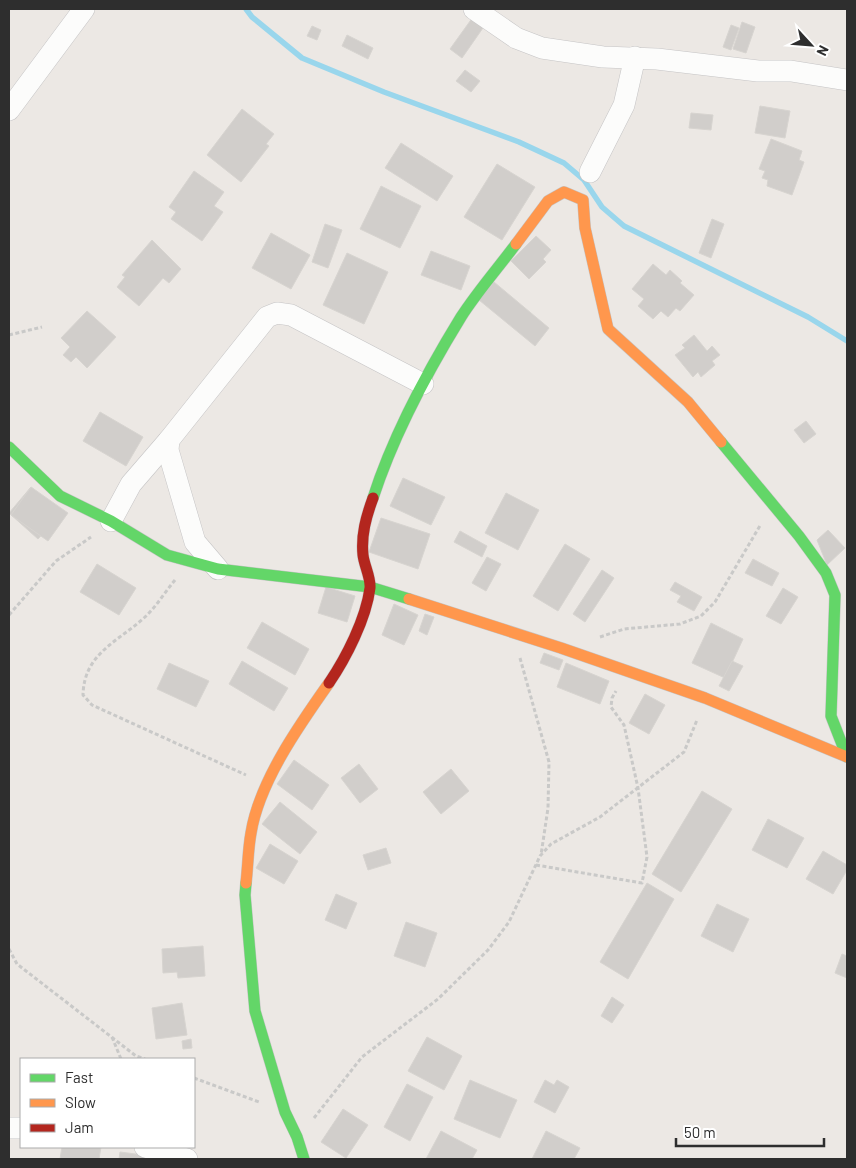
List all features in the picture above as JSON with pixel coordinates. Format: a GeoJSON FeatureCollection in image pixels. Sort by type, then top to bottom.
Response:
{"type":"FeatureCollection","features":[{"type":"Feature","properties":{"kind":"street"},"geometry":{"type":"LineString","coordinates":[[9,110],[84,9]]}},
{"type":"Feature","properties":{"kind":"street"},"geometry":{"type":"LineString","coordinates":[[474,9],[516,38],[542,48],[758,71],[791,71],[847,80]]}},
{"type":"Feature","properties":{"kind":"street"},"geometry":{"type":"LineString","coordinates":[[590,172],[624,105],[635,57]]}},
{"type":"Feature","properties":{"kind":"street"},"geometry":{"type":"LineString","coordinates":[[304,1159],[297,1137],[285,1112],[255,1011],[245,895],[251,831],[267,784],[296,730],[341,665],[358,627],[370,587],[363,554],[364,524],[380,476],[424,384],[462,316],[548,201],[564,192],[583,200],[584,228],[608,329],[688,402],[826,574],[835,595],[831,716],[847,757]]}},
{"type":"Feature","properties":{"kind":"street"},"geometry":{"type":"LineString","coordinates":[[111,521],[131,484],[169,440],[267,317],[277,313],[291,315],[424,384]]}},
{"type":"Feature","properties":{"kind":"street"},"geometry":{"type":"LineString","coordinates":[[169,440],[168,450],[195,542],[218,569]]}},
{"type":"Feature","properties":{"kind":"street"},"geometry":{"type":"LineString","coordinates":[[9,447],[60,496],[111,521],[167,555],[189,563],[218,569],[370,587],[524,636],[705,698],[847,757]]}},
{"type":"Feature","properties":{"kind":"street"},"geometry":{"type":"LineString","coordinates":[[148,1148],[187,1159]]}},
{"type":"Feature","properties":{"kind":"path"},"geometry":{"type":"LineString","coordinates":[[9,335],[42,327]]}},
{"type":"Feature","properties":{"kind":"path"},"geometry":{"type":"LineString","coordinates":[[597,637],[624,629],[680,624],[701,616],[715,602],[772,505]]}},
{"type":"Feature","properties":{"kind":"path"},"geometry":{"type":"LineString","coordinates":[[9,615],[56,561],[111,521]]}},
{"type":"Feature","properties":{"kind":"path"},"geometry":{"type":"LineString","coordinates":[[189,563],[146,616],[100,652],[84,678],[84,695],[92,704],[267,784]]}},
{"type":"Feature","properties":{"kind":"path"},"geometry":{"type":"LineString","coordinates":[[297,1137],[342,1086],[362,1057],[438,999],[488,950],[509,922],[536,865],[540,856],[548,808],[549,762],[520,658],[524,636]]}},
{"type":"Feature","properties":{"kind":"path"},"geometry":{"type":"LineString","coordinates":[[536,865],[642,883],[647,857],[638,788],[624,724],[611,707],[612,698],[628,671]]}},
{"type":"Feature","properties":{"kind":"path"},"geometry":{"type":"LineString","coordinates":[[540,856],[551,844],[600,817],[684,752],[705,698]]}},
{"type":"Feature","properties":{"kind":"path"},"geometry":{"type":"LineString","coordinates":[[9,949],[17,964],[136,1056],[142,1058]]}},
{"type":"Feature","properties":{"kind":"path"},"geometry":{"type":"LineString","coordinates":[[111,1035],[120,1058]]}},
{"type":"Feature","properties":{"kind":"path"},"geometry":{"type":"LineString","coordinates":[[195,1078],[285,1112]]}},
{"type":"Feature","properties":{"kind":"building"},"geometry":{"type":"Polygon","coordinates":[[[473,17],[485,25],[462,58],[450,49],[473,17]]]}},
{"type":"Feature","properties":{"kind":"building"},"geometry":{"type":"Polygon","coordinates":[[[742,22],[755,27],[746,53],[733,49],[742,22]]]}},
{"type":"Feature","properties":{"kind":"building"},"geometry":{"type":"Polygon","coordinates":[[[731,25],[739,28],[731,50],[723,47],[731,25]]]}},
{"type":"Feature","properties":{"kind":"building"},"geometry":{"type":"Polygon","coordinates":[[[312,26],[321,30],[317,40],[307,36],[312,26]]]}},
{"type":"Feature","properties":{"kind":"building"},"geometry":{"type":"Polygon","coordinates":[[[347,35],[373,48],[368,59],[342,46],[347,35]]]}},
{"type":"Feature","properties":{"kind":"building"},"geometry":{"type":"Polygon","coordinates":[[[465,70],[480,81],[471,92],[456,81],[465,70]]]}},
{"type":"Feature","properties":{"kind":"building"},"geometry":{"type":"Polygon","coordinates":[[[760,106],[790,111],[785,138],[755,133],[760,106]]]}},
{"type":"Feature","properties":{"kind":"building"},"geometry":{"type":"Polygon","coordinates":[[[242,109],[274,134],[266,144],[269,146],[241,182],[207,155],[242,109]]]}},
{"type":"Feature","properties":{"kind":"building"},"geometry":{"type":"Polygon","coordinates":[[[691,113],[713,115],[711,130],[689,128],[691,113]]]}},
{"type":"Feature","properties":{"kind":"building"},"geometry":{"type":"Polygon","coordinates":[[[771,139],[802,151],[799,160],[804,162],[792,195],[767,186],[768,180],[762,178],[765,171],[759,169],[771,139]]]}},
{"type":"Feature","properties":{"kind":"building"},"geometry":{"type":"Polygon","coordinates":[[[401,143],[453,176],[437,201],[385,168],[401,143]]]}},
{"type":"Feature","properties":{"kind":"building"},"geometry":{"type":"Polygon","coordinates":[[[497,164],[535,187],[502,240],[464,217],[497,164]]]}},
{"type":"Feature","properties":{"kind":"building"},"geometry":{"type":"Polygon","coordinates":[[[194,171],[224,192],[214,206],[223,212],[202,241],[171,219],[176,212],[169,207],[194,171]]]}},
{"type":"Feature","properties":{"kind":"building"},"geometry":{"type":"Polygon","coordinates":[[[381,186],[421,206],[400,248],[360,229],[381,186]]]}},
{"type":"Feature","properties":{"kind":"building"},"geometry":{"type":"Polygon","coordinates":[[[712,219],[724,224],[711,258],[699,253],[712,219]]]}},
{"type":"Feature","properties":{"kind":"building"},"geometry":{"type":"Polygon","coordinates":[[[325,224],[342,230],[328,268],[312,262],[325,224]]]}},
{"type":"Feature","properties":{"kind":"building"},"geometry":{"type":"Polygon","coordinates":[[[271,233],[310,255],[291,289],[252,268],[271,233]]]}},
{"type":"Feature","properties":{"kind":"building"},"geometry":{"type":"Polygon","coordinates":[[[536,236],[551,250],[543,259],[546,262],[529,279],[511,261],[536,236]]]}},
{"type":"Feature","properties":{"kind":"building"},"geometry":{"type":"Polygon","coordinates":[[[152,240],[181,269],[169,283],[163,278],[139,306],[117,287],[125,277],[122,275],[152,240]]]}},
{"type":"Feature","properties":{"kind":"building"},"geometry":{"type":"Polygon","coordinates":[[[431,251],[470,266],[461,290],[421,275],[431,251]]]}},
{"type":"Feature","properties":{"kind":"building"},"geometry":{"type":"Polygon","coordinates":[[[347,253],[388,272],[364,324],[323,305],[347,253]]]}},
{"type":"Feature","properties":{"kind":"building"},"geometry":{"type":"Polygon","coordinates":[[[653,264],[666,275],[670,270],[682,281],[680,283],[694,295],[680,311],[676,308],[668,317],[661,311],[653,319],[638,306],[644,299],[632,289],[653,264]]]}},
{"type":"Feature","properties":{"kind":"building"},"geometry":{"type":"Polygon","coordinates":[[[494,282],[549,328],[535,346],[479,300],[494,282]]]}},
{"type":"Feature","properties":{"kind":"building"},"geometry":{"type":"Polygon","coordinates":[[[87,311],[116,337],[87,368],[76,357],[71,362],[63,355],[70,347],[61,338],[87,311]]]}},
{"type":"Feature","properties":{"kind":"building"},"geometry":{"type":"Polygon","coordinates":[[[694,335],[707,351],[712,346],[720,355],[712,361],[715,365],[701,377],[698,372],[693,377],[675,355],[685,348],[682,345],[694,335]]]}},
{"type":"Feature","properties":{"kind":"building"},"geometry":{"type":"Polygon","coordinates":[[[100,412],[143,437],[126,466],[83,441],[100,412]]]}},
{"type":"Feature","properties":{"kind":"building"},"geometry":{"type":"Polygon","coordinates":[[[806,421],[816,434],[804,443],[794,430],[806,421]]]}},
{"type":"Feature","properties":{"kind":"building"},"geometry":{"type":"Polygon","coordinates":[[[403,478],[445,497],[431,525],[390,506],[403,478]]]}},
{"type":"Feature","properties":{"kind":"building"},"geometry":{"type":"Polygon","coordinates":[[[31,487],[61,514],[38,539],[9,513],[31,487]]]}},
{"type":"Feature","properties":{"kind":"building"},"geometry":{"type":"Polygon","coordinates":[[[31,487],[68,513],[48,541],[11,515],[31,487]]]}},
{"type":"Feature","properties":{"kind":"building"},"geometry":{"type":"Polygon","coordinates":[[[506,493],[539,510],[518,550],[485,533],[506,493]]]}},
{"type":"Feature","properties":{"kind":"building"},"geometry":{"type":"Polygon","coordinates":[[[381,518],[430,534],[418,569],[369,552],[381,518]]]}},
{"type":"Feature","properties":{"kind":"building"},"geometry":{"type":"Polygon","coordinates":[[[828,530],[845,548],[827,565],[817,540],[828,530]]]}},
{"type":"Feature","properties":{"kind":"building"},"geometry":{"type":"Polygon","coordinates":[[[460,531],[487,546],[482,557],[454,542],[460,531]]]}},
{"type":"Feature","properties":{"kind":"building"},"geometry":{"type":"Polygon","coordinates":[[[565,544],[590,559],[558,611],[533,596],[565,544]]]}},
{"type":"Feature","properties":{"kind":"building"},"geometry":{"type":"Polygon","coordinates":[[[487,557],[501,564],[486,591],[472,583],[487,557]]]}},
{"type":"Feature","properties":{"kind":"building"},"geometry":{"type":"Polygon","coordinates":[[[753,559],[779,573],[772,586],[745,573],[753,559]]]}},
{"type":"Feature","properties":{"kind":"building"},"geometry":{"type":"Polygon","coordinates":[[[97,564],[136,588],[119,615],[80,592],[97,564]]]}},
{"type":"Feature","properties":{"kind":"building"},"geometry":{"type":"Polygon","coordinates":[[[602,570],[614,578],[585,622],[573,614],[602,570]]]}},
{"type":"Feature","properties":{"kind":"building"},"geometry":{"type":"Polygon","coordinates":[[[675,582],[702,597],[694,611],[677,602],[681,596],[670,590],[675,582]]]}},
{"type":"Feature","properties":{"kind":"building"},"geometry":{"type":"Polygon","coordinates":[[[326,587],[355,596],[347,622],[318,613],[326,587]]]}},
{"type":"Feature","properties":{"kind":"building"},"geometry":{"type":"Polygon","coordinates":[[[783,588],[798,597],[781,624],[766,616],[783,588]]]}},
{"type":"Feature","properties":{"kind":"building"},"geometry":{"type":"Polygon","coordinates":[[[394,604],[418,615],[404,645],[382,635],[394,604]]]}},
{"type":"Feature","properties":{"kind":"building"},"geometry":{"type":"Polygon","coordinates":[[[425,614],[434,617],[427,635],[419,631],[425,614]]]}},
{"type":"Feature","properties":{"kind":"building"},"geometry":{"type":"Polygon","coordinates":[[[262,622],[309,649],[295,675],[247,648],[262,622]]]}},
{"type":"Feature","properties":{"kind":"building"},"geometry":{"type":"Polygon","coordinates":[[[711,623],[743,639],[725,678],[692,663],[711,623]]]}},
{"type":"Feature","properties":{"kind":"building"},"geometry":{"type":"Polygon","coordinates":[[[544,653],[563,660],[559,670],[540,663],[544,653]]]}},
{"type":"Feature","properties":{"kind":"building"},"geometry":{"type":"Polygon","coordinates":[[[242,661],[288,688],[274,711],[229,684],[242,661]]]}},
{"type":"Feature","properties":{"kind":"building"},"geometry":{"type":"Polygon","coordinates":[[[732,661],[743,666],[729,691],[719,686],[732,661]]]}},
{"type":"Feature","properties":{"kind":"building"},"geometry":{"type":"Polygon","coordinates":[[[169,663],[209,681],[196,707],[157,689],[169,663]]]}},
{"type":"Feature","properties":{"kind":"building"},"geometry":{"type":"Polygon","coordinates":[[[566,663],[609,681],[600,704],[557,687],[566,663]]]}},
{"type":"Feature","properties":{"kind":"building"},"geometry":{"type":"Polygon","coordinates":[[[645,694],[665,705],[649,734],[629,723],[645,694]]]}},
{"type":"Feature","properties":{"kind":"building"},"geometry":{"type":"Polygon","coordinates":[[[294,760],[329,785],[312,810],[277,784],[294,760]]]}},
{"type":"Feature","properties":{"kind":"building"},"geometry":{"type":"Polygon","coordinates":[[[359,764],[378,789],[360,803],[341,778],[359,764]]]}},
{"type":"Feature","properties":{"kind":"building"},"geometry":{"type":"Polygon","coordinates":[[[451,769],[469,791],[441,814],[423,792],[451,769]]]}},
{"type":"Feature","properties":{"kind":"building"},"geometry":{"type":"Polygon","coordinates":[[[702,791],[732,809],[681,892],[652,874],[702,791]]]}},
{"type":"Feature","properties":{"kind":"building"},"geometry":{"type":"Polygon","coordinates":[[[280,802],[317,832],[300,854],[262,824],[280,802]]]}},
{"type":"Feature","properties":{"kind":"building"},"geometry":{"type":"Polygon","coordinates":[[[768,819],[804,838],[787,868],[752,850],[768,819]]]}},
{"type":"Feature","properties":{"kind":"building"},"geometry":{"type":"Polygon","coordinates":[[[270,844],[298,861],[284,884],[256,868],[270,844]]]}},
{"type":"Feature","properties":{"kind":"building"},"geometry":{"type":"Polygon","coordinates":[[[386,848],[391,863],[368,870],[363,855],[386,848]]]}},
{"type":"Feature","properties":{"kind":"building"},"geometry":{"type":"Polygon","coordinates":[[[823,851],[847,865],[847,870],[833,894],[806,879],[823,851]]]}},
{"type":"Feature","properties":{"kind":"building"},"geometry":{"type":"Polygon","coordinates":[[[647,883],[674,899],[628,979],[600,962],[647,883]]]}},
{"type":"Feature","properties":{"kind":"building"},"geometry":{"type":"Polygon","coordinates":[[[336,894],[357,903],[346,929],[325,920],[336,894]]]}},
{"type":"Feature","properties":{"kind":"building"},"geometry":{"type":"Polygon","coordinates":[[[717,904],[749,919],[733,952],[701,936],[717,904]]]}},
{"type":"Feature","properties":{"kind":"building"},"geometry":{"type":"Polygon","coordinates":[[[406,922],[437,933],[425,967],[394,956],[406,922]]]}},
{"type":"Feature","properties":{"kind":"building"},"geometry":{"type":"Polygon","coordinates":[[[203,946],[205,976],[178,978],[177,972],[163,973],[162,949],[203,946]]]}},
{"type":"Feature","properties":{"kind":"building"},"geometry":{"type":"Polygon","coordinates":[[[842,954],[847,956],[847,978],[835,973],[842,954]]]}},
{"type":"Feature","properties":{"kind":"building"},"geometry":{"type":"Polygon","coordinates":[[[612,997],[624,1005],[612,1023],[601,1016],[612,997]]]}},
{"type":"Feature","properties":{"kind":"building"},"geometry":{"type":"Polygon","coordinates":[[[182,1003],[187,1035],[156,1039],[152,1008],[182,1003]]]}},
{"type":"Feature","properties":{"kind":"building"},"geometry":{"type":"Polygon","coordinates":[[[427,1037],[462,1056],[444,1090],[408,1071],[427,1037]]]}},
{"type":"Feature","properties":{"kind":"building"},"geometry":{"type":"Polygon","coordinates":[[[191,1039],[192,1048],[183,1049],[182,1041],[191,1039]]]}},
{"type":"Feature","properties":{"kind":"building"},"geometry":{"type":"Polygon","coordinates":[[[470,1080],[517,1100],[500,1138],[454,1119],[470,1080]]]}},
{"type":"Feature","properties":{"kind":"building"},"geometry":{"type":"Polygon","coordinates":[[[545,1080],[554,1085],[557,1080],[569,1087],[555,1113],[534,1102],[545,1080]]]}},
{"type":"Feature","properties":{"kind":"building"},"geometry":{"type":"Polygon","coordinates":[[[407,1084],[433,1097],[410,1141],[384,1127],[407,1084]]]}},
{"type":"Feature","properties":{"kind":"building"},"geometry":{"type":"Polygon","coordinates":[[[343,1109],[368,1125],[346,1158],[321,1142],[343,1109]]]}},
{"type":"Feature","properties":{"kind":"building"},"geometry":{"type":"Polygon","coordinates":[[[441,1131],[477,1150],[472,1159],[426,1159],[441,1131]]]}},
{"type":"Feature","properties":{"kind":"building"},"geometry":{"type":"Polygon","coordinates":[[[546,1131],[580,1148],[574,1159],[532,1159],[546,1131]]]}},
{"type":"Feature","properties":{"kind":"building"},"geometry":{"type":"Polygon","coordinates":[[[62,1148],[101,1148],[99,1159],[60,1159],[62,1148]]]}},
{"type":"Feature","properties":{"kind":"building"},"geometry":{"type":"Polygon","coordinates":[[[120,1152],[151,1156],[150,1159],[119,1159],[120,1152]]]}},
{"type":"Feature","properties":{"kind":"waterway"},"geometry":{"type":"LineString","coordinates":[[246,9],[252,17],[302,58],[384,92],[519,142],[564,163],[584,180],[602,207],[624,226],[808,317],[847,341]]}},
{"type":"Feature","properties":{"kind":"traffic: fast"},"geometry":{"type":"LineString","coordinates":[[373,498],[400,429],[435,361],[467,308],[516,244]]}},
{"type":"Feature","properties":{"kind":"traffic: fast"},"geometry":{"type":"LineString","coordinates":[[721,442],[799,536],[826,573],[835,595],[831,716],[847,757]]}},
{"type":"Feature","properties":{"kind":"traffic: fast"},"geometry":{"type":"LineString","coordinates":[[9,447],[60,496],[111,521],[167,555],[218,569],[370,587],[409,599]]}},
{"type":"Feature","properties":{"kind":"traffic: fast"},"geometry":{"type":"LineString","coordinates":[[246,883],[245,895],[255,1011],[285,1112],[297,1137],[304,1159]]}},
{"type":"Feature","properties":{"kind":"traffic: slow"},"geometry":{"type":"LineString","coordinates":[[516,244],[548,201],[564,192],[583,200],[585,228],[608,329],[688,402],[721,442]]}},
{"type":"Feature","properties":{"kind":"traffic: slow"},"geometry":{"type":"LineString","coordinates":[[409,599],[561,648],[705,698],[847,757]]}},
{"type":"Feature","properties":{"kind":"traffic: slow"},"geometry":{"type":"LineString","coordinates":[[246,883],[251,833],[262,794],[282,754],[329,683]]}},
{"type":"Feature","properties":{"kind":"traffic: jam"},"geometry":{"type":"LineString","coordinates":[[329,683],[354,638],[368,600],[370,584],[364,559],[363,533],[373,498]]}}]}
